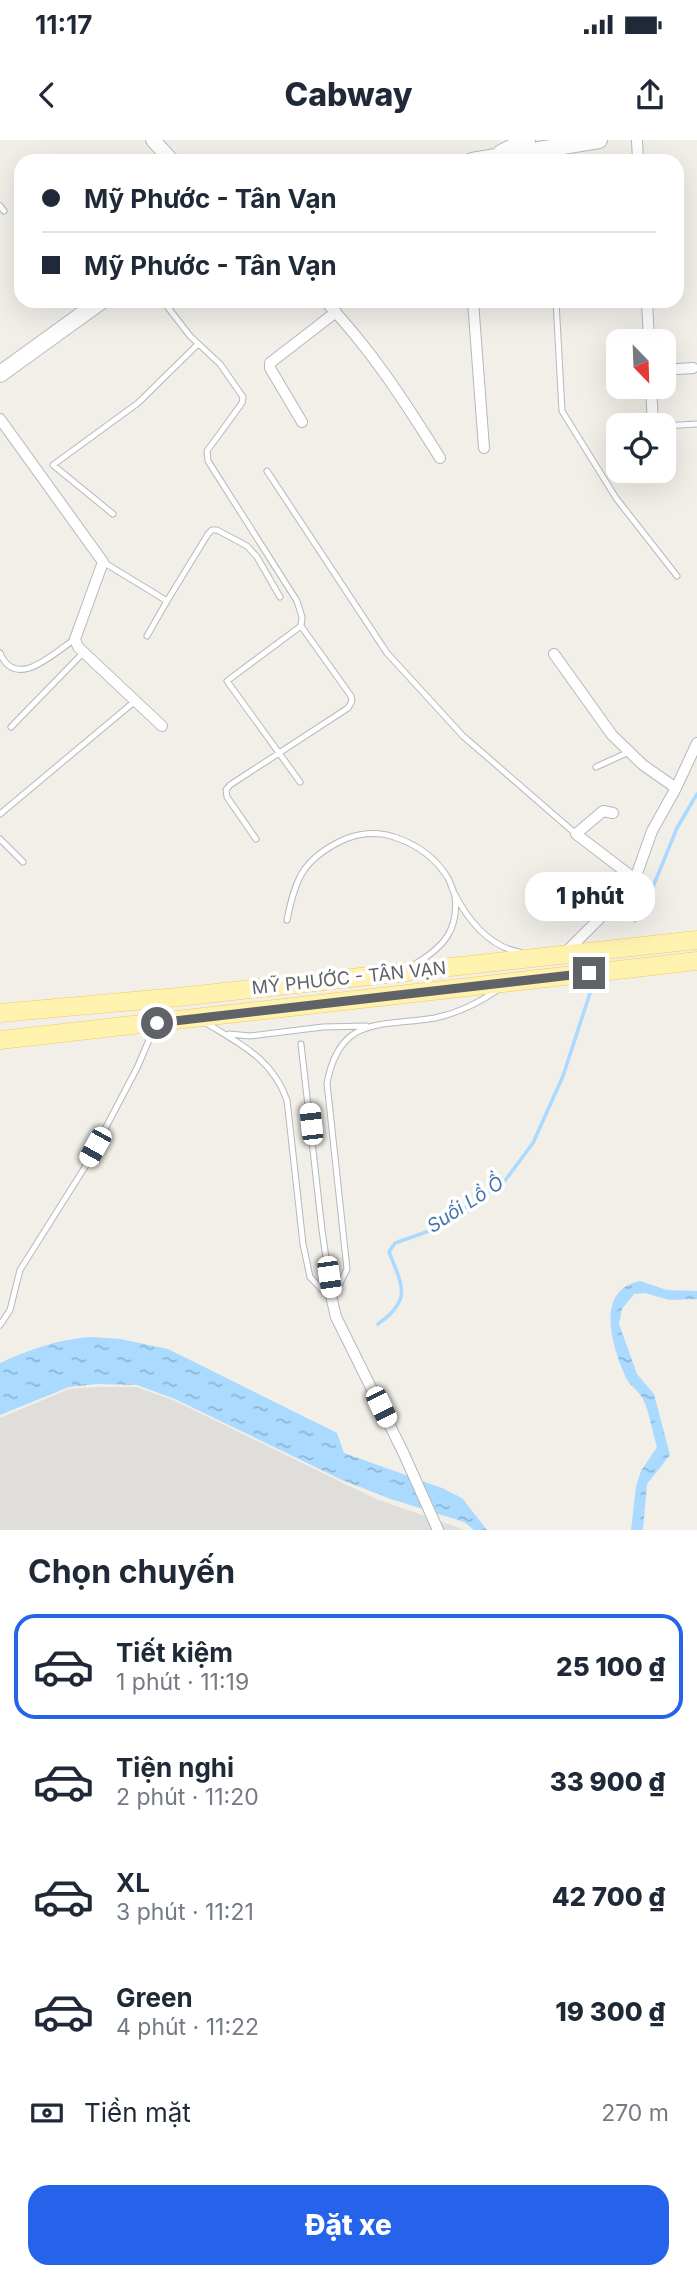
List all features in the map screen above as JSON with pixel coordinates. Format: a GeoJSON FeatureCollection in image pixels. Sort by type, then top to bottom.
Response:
{"type":"FeatureCollection","features":[{"type":"Feature","properties":{"kind":"main road"},"geometry":{"type":"LineString","coordinates":[[501,154],[527,140]]}},
{"type":"Feature","properties":{"kind":"main road"},"geometry":{"type":"LineString","coordinates":[[518,154],[599,140]]}},
{"type":"Feature","properties":{"kind":"main road"},"geometry":{"type":"LineString","coordinates":[[0,374],[92,308]]}},
{"type":"Feature","properties":{"kind":"main road","name":"MỸ PHƯỚC - TÂN VẠN"},"geometry":{"type":"LineString","coordinates":[[0,1013],[178,997],[697,940]]}},
{"type":"Feature","properties":{"kind":"main road","name":"MỸ PHƯỚC - TÂN VẠN"},"geometry":{"type":"LineString","coordinates":[[0,1040],[697,961]]}},
{"type":"Feature","properties":{"kind":"street"},"geometry":{"type":"LineString","coordinates":[[153,140],[166,154]]}},
{"type":"Feature","properties":{"kind":"street"},"geometry":{"type":"LineString","coordinates":[[332,308],[357,335],[398,392],[440,458]]}},
{"type":"Feature","properties":{"kind":"street"},"geometry":{"type":"LineString","coordinates":[[473,308],[484,448]]}},
{"type":"Feature","properties":{"kind":"street"},"geometry":{"type":"LineString","coordinates":[[647,308],[648,329]]}},
{"type":"Feature","properties":{"kind":"street"},"geometry":{"type":"LineString","coordinates":[[302,422],[270,368],[270,363],[336,312]]}},
{"type":"Feature","properties":{"kind":"street"},"geometry":{"type":"LineString","coordinates":[[676,369],[693,368]]}},
{"type":"Feature","properties":{"kind":"street"},"geometry":{"type":"LineString","coordinates":[[0,419],[103,562],[75,639],[82,654],[162,726]]}},
{"type":"Feature","properties":{"kind":"street"},"geometry":{"type":"LineString","coordinates":[[554,654],[612,735],[643,765],[676,788]]}},
{"type":"Feature","properties":{"kind":"street"},"geometry":{"type":"LineString","coordinates":[[564,954],[628,890],[635,879],[652,831],[697,743]]}},
{"type":"Feature","properties":{"kind":"street"},"geometry":{"type":"LineString","coordinates":[[613,813],[603,811],[576,834],[635,879]]}},
{"type":"Feature","properties":{"kind":"street"},"geometry":{"type":"LineString","coordinates":[[332,1300],[337,1317],[438,1530]]}},
{"type":"Feature","properties":{"kind":"lane"},"geometry":{"type":"LineString","coordinates":[[169,308],[198,344],[220,365],[243,397],[207,451],[208,461],[297,601],[302,617],[301,626],[352,701],[348,708],[226,790],[227,797],[256,839]]}},
{"type":"Feature","properties":{"kind":"lane"},"geometry":{"type":"LineString","coordinates":[[556,308],[562,411],[616,498],[677,576]]}},
{"type":"Feature","properties":{"kind":"lane"},"geometry":{"type":"LineString","coordinates":[[113,514],[53,465],[138,403],[198,344]]}},
{"type":"Feature","properties":{"kind":"lane"},"geometry":{"type":"LineString","coordinates":[[676,426],[697,425]]}},
{"type":"Feature","properties":{"kind":"lane"},"geometry":{"type":"LineString","coordinates":[[267,471],[387,653],[463,736],[576,834]]}},
{"type":"Feature","properties":{"kind":"lane"},"geometry":{"type":"LineString","coordinates":[[147,636],[212,530],[247,546],[257,557],[280,597]]}},
{"type":"Feature","properties":{"kind":"lane"},"geometry":{"type":"LineString","coordinates":[[103,562],[167,601]]}},
{"type":"Feature","properties":{"kind":"lane"},"geometry":{"type":"LineString","coordinates":[[300,782],[227,681],[301,626]]}},
{"type":"Feature","properties":{"kind":"lane"},"geometry":{"type":"LineString","coordinates":[[0,653],[8,666],[26,670],[75,639]]}},
{"type":"Feature","properties":{"kind":"lane"},"geometry":{"type":"LineString","coordinates":[[11,727],[82,654]]}},
{"type":"Feature","properties":{"kind":"lane"},"geometry":{"type":"LineString","coordinates":[[0,814],[134,702]]}},
{"type":"Feature","properties":{"kind":"lane"},"geometry":{"type":"LineString","coordinates":[[596,767],[629,752]]}},
{"type":"Feature","properties":{"kind":"lane"},"geometry":{"type":"LineString","coordinates":[[287,920],[294,885],[306,866],[325,849],[345,839],[373,833],[389,835],[412,843],[428,854],[448,878],[454,893],[479,931],[514,952],[541,956]]}},
{"type":"Feature","properties":{"kind":"lane"},"geometry":{"type":"LineString","coordinates":[[0,839],[23,862]]}},
{"type":"Feature","properties":{"kind":"lane"},"geometry":{"type":"LineString","coordinates":[[401,972],[434,953],[446,940],[456,909],[454,893]]}},
{"type":"Feature","properties":{"kind":"lane"},"geometry":{"type":"LineString","coordinates":[[223,1033],[250,1036],[435,1017],[458,1012],[481,1002],[509,982]]}},
{"type":"Feature","properties":{"kind":"lane"},"geometry":{"type":"LineString","coordinates":[[198,1018],[264,1061],[283,1089],[287,1100],[303,1244],[310,1277],[332,1300]]}},
{"type":"Feature","properties":{"kind":"lane"},"geometry":{"type":"LineString","coordinates":[[0,1325],[10,1310],[20,1270],[85,1167],[137,1068],[157,1023]]}},
{"type":"Feature","properties":{"kind":"lane"},"geometry":{"type":"LineString","coordinates":[[332,1300],[347,1269],[327,1083],[332,1060],[347,1038],[366,1026]]}},
{"type":"Feature","properties":{"kind":"lane"},"geometry":{"type":"LineString","coordinates":[[302,1044],[332,1300]]}},
{"type":"Feature","properties":{"kind":"shaded area"},"geometry":{"type":"Polygon","coordinates":[[[136,1387],[173,1400],[376,1499],[465,1530],[0,1530],[0,1418],[69,1389],[136,1387]]]}},
{"type":"Feature","properties":{"kind":"water"},"geometry":{"type":"Polygon","coordinates":[[[640,1281],[667,1290],[697,1291],[697,1299],[669,1300],[645,1293],[634,1294],[622,1309],[619,1324],[637,1374],[654,1394],[670,1455],[647,1484],[643,1530],[631,1530],[636,1486],[641,1471],[657,1447],[643,1399],[628,1381],[621,1365],[610,1321],[616,1296],[626,1286],[640,1281]]]}},
{"type":"Feature","properties":{"kind":"water"},"geometry":{"type":"Polygon","coordinates":[[[90,1337],[120,1339],[168,1349],[337,1433],[344,1453],[442,1488],[462,1498],[487,1530],[474,1530],[464,1522],[342,1480],[175,1399],[137,1385],[97,1384],[69,1387],[0,1415],[0,1363],[44,1346],[90,1337]]]}},
{"type":"Feature","properties":{"kind":"waterway","name":"Suối Lồ Ồ"},"geometry":{"type":"LineString","coordinates":[[635,921],[646,904],[677,828],[697,794]]}},
{"type":"Feature","properties":{"kind":"waterway","name":"Suối Lồ Ồ"},"geometry":{"type":"LineString","coordinates":[[378,1324],[396,1308],[402,1292],[389,1252],[395,1243],[432,1230],[504,1182],[533,1143],[563,1076],[592,987]]}},
{"type":"Feature","properties":{"kind":"route"},"geometry":{"type":"LineString","coordinates":[[157,1023],[589,973]]}}]}
